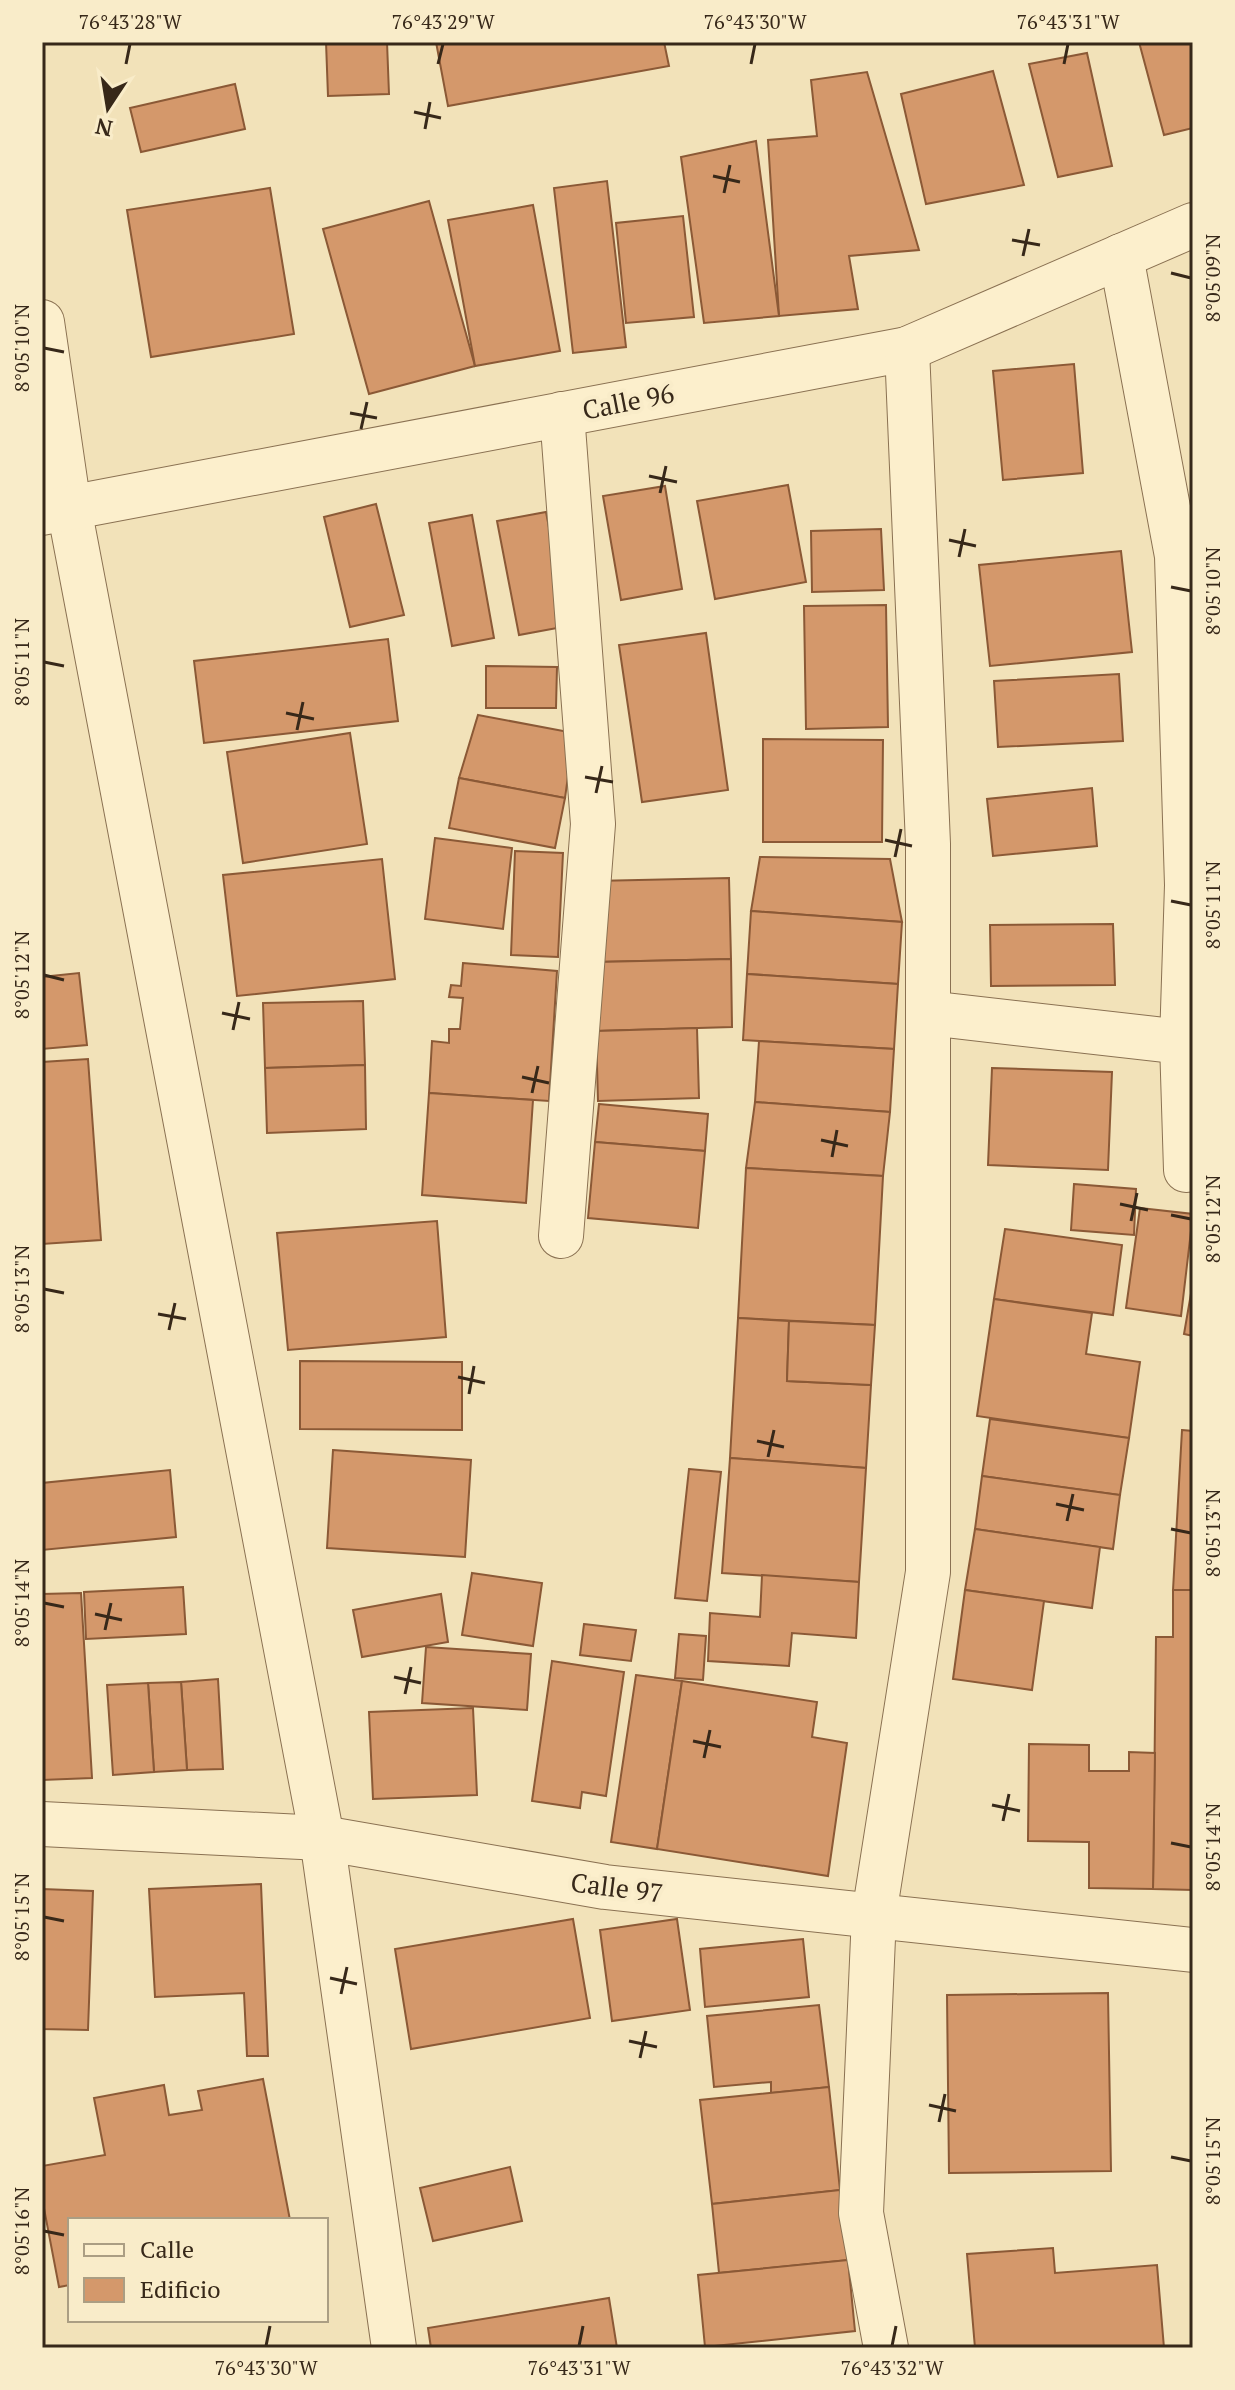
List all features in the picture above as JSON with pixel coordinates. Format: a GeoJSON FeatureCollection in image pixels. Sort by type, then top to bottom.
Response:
{"type":"FeatureCollection","features":[{"type":"Feature","properties":{"kind":"street","name":"Calle 96"},"geometry":{"type":"LineString","coordinates":[[56,510],[907,349],[1193,225]]}},
{"type":"Feature","properties":{"kind":"street"},"geometry":{"type":"LineString","coordinates":[[1121,256],[1177,556],[1187,885],[1182,1042],[1186,1170]]}},
{"type":"Feature","properties":{"kind":"street"},"geometry":{"type":"LineString","coordinates":[[42,322],[56,510],[322,1838],[394,2348]]}},
{"type":"Feature","properties":{"kind":"street"},"geometry":{"type":"LineString","coordinates":[[886,2348],[861,2213],[874,1915],[928,1572],[928,844],[907,349]]}},
{"type":"Feature","properties":{"kind":"street"},"geometry":{"type":"LineString","coordinates":[[561,1236],[593,824],[562,414]]}},
{"type":"Feature","properties":{"kind":"street"},"geometry":{"type":"LineString","coordinates":[[928,1013],[1182,1042]]}},
{"type":"Feature","properties":{"kind":"street","name":"Calle 97"},"geometry":{"type":"LineString","coordinates":[[42,1824],[322,1838],[605,1887],[1193,1950]]}},
{"type":"Feature","properties":{"kind":"building"},"geometry":{"type":"Polygon","coordinates":[[[326,42],[387,42],[389,94],[328,96],[326,42]]]}},
{"type":"Feature","properties":{"kind":"building"},"geometry":{"type":"Polygon","coordinates":[[[436,42],[664,42],[669,66],[448,106],[436,42]]]}},
{"type":"Feature","properties":{"kind":"building"},"geometry":{"type":"Polygon","coordinates":[[[1139,42],[1193,42],[1193,128],[1164,135],[1139,42]]]}},
{"type":"Feature","properties":{"kind":"building"},"geometry":{"type":"Polygon","coordinates":[[[1087,53],[1112,166],[1058,177],[1029,64],[1087,53]]]}},
{"type":"Feature","properties":{"kind":"building"},"geometry":{"type":"Polygon","coordinates":[[[993,71],[1024,185],[926,204],[901,94],[993,71]]]}},
{"type":"Feature","properties":{"kind":"building"},"geometry":{"type":"Polygon","coordinates":[[[867,72],[919,250],[849,256],[858,309],[779,316],[768,140],[817,136],[811,80],[867,72]]]}},
{"type":"Feature","properties":{"kind":"building"},"geometry":{"type":"Polygon","coordinates":[[[235,84],[245,129],[141,152],[130,108],[235,84]]]}},
{"type":"Feature","properties":{"kind":"building"},"geometry":{"type":"Polygon","coordinates":[[[756,141],[779,316],[704,323],[681,157],[756,141]]]}},
{"type":"Feature","properties":{"kind":"building"},"geometry":{"type":"Polygon","coordinates":[[[607,181],[626,347],[573,353],[554,188],[607,181]]]}},
{"type":"Feature","properties":{"kind":"building"},"geometry":{"type":"Polygon","coordinates":[[[270,188],[294,334],[151,357],[127,210],[270,188]]]}},
{"type":"Feature","properties":{"kind":"building"},"geometry":{"type":"Polygon","coordinates":[[[429,201],[475,366],[369,394],[323,229],[429,201]]]}},
{"type":"Feature","properties":{"kind":"building"},"geometry":{"type":"Polygon","coordinates":[[[533,205],[560,351],[475,366],[448,220],[533,205]]]}},
{"type":"Feature","properties":{"kind":"building"},"geometry":{"type":"Polygon","coordinates":[[[683,216],[694,317],[626,323],[616,223],[683,216]]]}},
{"type":"Feature","properties":{"kind":"building"},"geometry":{"type":"Polygon","coordinates":[[[1074,364],[1083,473],[1003,480],[993,371],[1074,364]]]}},
{"type":"Feature","properties":{"kind":"building"},"geometry":{"type":"Polygon","coordinates":[[[788,485],[806,582],[715,599],[697,501],[788,485]]]}},
{"type":"Feature","properties":{"kind":"building"},"geometry":{"type":"Polygon","coordinates":[[[665,486],[682,589],[621,600],[603,496],[665,486]]]}},
{"type":"Feature","properties":{"kind":"building"},"geometry":{"type":"Polygon","coordinates":[[[376,504],[404,615],[350,627],[324,517],[376,504]]]}},
{"type":"Feature","properties":{"kind":"building"},"geometry":{"type":"Polygon","coordinates":[[[546,512],[568,626],[519,635],[497,521],[546,512]]]}},
{"type":"Feature","properties":{"kind":"building"},"geometry":{"type":"Polygon","coordinates":[[[472,515],[494,638],[452,646],[429,523],[472,515]]]}},
{"type":"Feature","properties":{"kind":"building"},"geometry":{"type":"Polygon","coordinates":[[[881,529],[884,590],[812,592],[811,531],[881,529]]]}},
{"type":"Feature","properties":{"kind":"building"},"geometry":{"type":"Polygon","coordinates":[[[1121,551],[1132,652],[990,666],[979,565],[1121,551]]]}},
{"type":"Feature","properties":{"kind":"building"},"geometry":{"type":"Polygon","coordinates":[[[886,605],[888,727],[806,729],[804,606],[886,605]]]}},
{"type":"Feature","properties":{"kind":"building"},"geometry":{"type":"Polygon","coordinates":[[[706,633],[728,790],[642,802],[619,645],[706,633]]]}},
{"type":"Feature","properties":{"kind":"building"},"geometry":{"type":"Polygon","coordinates":[[[388,639],[398,721],[204,743],[194,661],[388,639]]]}},
{"type":"Feature","properties":{"kind":"building"},"geometry":{"type":"Polygon","coordinates":[[[486,666],[557,667],[556,708],[486,708],[486,666]]]}},
{"type":"Feature","properties":{"kind":"building"},"geometry":{"type":"Polygon","coordinates":[[[1119,674],[1123,741],[998,747],[994,681],[1119,674]]]}},
{"type":"Feature","properties":{"kind":"building"},"geometry":{"type":"Polygon","coordinates":[[[478,715],[574,733],[565,798],[459,778],[478,715]]]}},
{"type":"Feature","properties":{"kind":"building"},"geometry":{"type":"Polygon","coordinates":[[[350,733],[367,844],[243,863],[227,752],[350,733]]]}},
{"type":"Feature","properties":{"kind":"building"},"geometry":{"type":"Polygon","coordinates":[[[763,739],[883,740],[882,842],[763,842],[763,739]]]}},
{"type":"Feature","properties":{"kind":"building"},"geometry":{"type":"Polygon","coordinates":[[[459,778],[565,798],[555,848],[449,828],[459,778]]]}},
{"type":"Feature","properties":{"kind":"building"},"geometry":{"type":"Polygon","coordinates":[[[1092,788],[1097,846],[993,856],[987,799],[1092,788]]]}},
{"type":"Feature","properties":{"kind":"building"},"geometry":{"type":"Polygon","coordinates":[[[435,838],[512,848],[503,929],[425,919],[435,838]]]}},
{"type":"Feature","properties":{"kind":"building"},"geometry":{"type":"Polygon","coordinates":[[[515,851],[563,853],[558,957],[511,955],[515,851]]]}},
{"type":"Feature","properties":{"kind":"building"},"geometry":{"type":"Polygon","coordinates":[[[760,857],[890,859],[902,922],[751,911],[760,857]]]}},
{"type":"Feature","properties":{"kind":"building"},"geometry":{"type":"Polygon","coordinates":[[[382,859],[395,979],[237,996],[223,875],[382,859]]]}},
{"type":"Feature","properties":{"kind":"building"},"geometry":{"type":"Polygon","coordinates":[[[729,878],[731,959],[596,962],[594,881],[729,878]]]}},
{"type":"Feature","properties":{"kind":"building"},"geometry":{"type":"Polygon","coordinates":[[[751,911],[902,922],[898,984],[747,974],[751,911]]]}},
{"type":"Feature","properties":{"kind":"building"},"geometry":{"type":"Polygon","coordinates":[[[1113,924],[1115,985],[991,986],[990,925],[1113,924]]]}},
{"type":"Feature","properties":{"kind":"building"},"geometry":{"type":"Polygon","coordinates":[[[731,959],[732,1027],[596,1031],[596,962],[731,959]]]}},
{"type":"Feature","properties":{"kind":"building"},"geometry":{"type":"Polygon","coordinates":[[[463,963],[557,971],[549,1101],[429,1093],[432,1041],[449,1043],[449,1029],[460,1029],[463,998],[449,997],[451,985],[461,986],[463,963]]]}},
{"type":"Feature","properties":{"kind":"building"},"geometry":{"type":"Polygon","coordinates":[[[79,973],[87,1045],[42,1049],[42,977],[79,973]]]}},
{"type":"Feature","properties":{"kind":"building"},"geometry":{"type":"Polygon","coordinates":[[[747,974],[898,984],[894,1049],[743,1040],[747,974]]]}},
{"type":"Feature","properties":{"kind":"building"},"geometry":{"type":"Polygon","coordinates":[[[363,1001],[365,1065],[265,1068],[263,1003],[363,1001]]]}},
{"type":"Feature","properties":{"kind":"building"},"geometry":{"type":"Polygon","coordinates":[[[697,1028],[699,1098],[598,1101],[596,1031],[697,1028]]]}},
{"type":"Feature","properties":{"kind":"building"},"geometry":{"type":"Polygon","coordinates":[[[759,1041],[894,1049],[890,1112],[755,1102],[759,1041]]]}},
{"type":"Feature","properties":{"kind":"building"},"geometry":{"type":"Polygon","coordinates":[[[88,1059],[101,1240],[42,1244],[42,1062],[88,1059]]]}},
{"type":"Feature","properties":{"kind":"building"},"geometry":{"type":"Polygon","coordinates":[[[365,1065],[366,1129],[267,1133],[265,1068],[365,1065]]]}},
{"type":"Feature","properties":{"kind":"building"},"geometry":{"type":"Polygon","coordinates":[[[992,1068],[1112,1072],[1108,1170],[988,1165],[992,1068]]]}},
{"type":"Feature","properties":{"kind":"building"},"geometry":{"type":"Polygon","coordinates":[[[429,1093],[533,1100],[526,1203],[422,1195],[429,1093]]]}},
{"type":"Feature","properties":{"kind":"building"},"geometry":{"type":"Polygon","coordinates":[[[755,1102],[890,1112],[883,1176],[746,1168],[755,1102]]]}},
{"type":"Feature","properties":{"kind":"building"},"geometry":{"type":"Polygon","coordinates":[[[599,1104],[708,1114],[705,1151],[595,1142],[599,1104]]]}},
{"type":"Feature","properties":{"kind":"building"},"geometry":{"type":"Polygon","coordinates":[[[595,1142],[705,1151],[698,1228],[588,1218],[595,1142]]]}},
{"type":"Feature","properties":{"kind":"building"},"geometry":{"type":"Polygon","coordinates":[[[746,1168],[883,1176],[875,1325],[738,1318],[746,1168]]]}},
{"type":"Feature","properties":{"kind":"building"},"geometry":{"type":"Polygon","coordinates":[[[1074,1184],[1136,1189],[1134,1235],[1071,1230],[1074,1184]]]}},
{"type":"Feature","properties":{"kind":"building"},"geometry":{"type":"Polygon","coordinates":[[[1140,1208],[1193,1214],[1181,1316],[1126,1308],[1140,1208]]]}},
{"type":"Feature","properties":{"kind":"building"},"geometry":{"type":"Polygon","coordinates":[[[437,1221],[446,1337],[288,1350],[277,1233],[437,1221]]]}},
{"type":"Feature","properties":{"kind":"building"},"geometry":{"type":"Polygon","coordinates":[[[1005,1229],[1122,1245],[1113,1315],[994,1299],[1005,1229]]]}},
{"type":"Feature","properties":{"kind":"building"},"geometry":{"type":"Polygon","coordinates":[[[1193,1282],[1193,1336],[1184,1334],[1193,1282]]]}},
{"type":"Feature","properties":{"kind":"building"},"geometry":{"type":"Polygon","coordinates":[[[994,1299],[1092,1313],[1086,1354],[1140,1362],[1129,1438],[977,1416],[994,1299]]]}},
{"type":"Feature","properties":{"kind":"building"},"geometry":{"type":"Polygon","coordinates":[[[738,1318],[789,1321],[787,1381],[871,1385],[866,1468],[730,1458],[738,1318]]]}},
{"type":"Feature","properties":{"kind":"building"},"geometry":{"type":"Polygon","coordinates":[[[789,1321],[875,1325],[871,1385],[787,1381],[789,1321]]]}},
{"type":"Feature","properties":{"kind":"building"},"geometry":{"type":"Polygon","coordinates":[[[300,1361],[462,1362],[462,1430],[300,1429],[300,1361]]]}},
{"type":"Feature","properties":{"kind":"building"},"geometry":{"type":"Polygon","coordinates":[[[990,1419],[1129,1438],[1120,1495],[982,1476],[990,1419]]]}},
{"type":"Feature","properties":{"kind":"building"},"geometry":{"type":"Polygon","coordinates":[[[1182,1430],[1193,1431],[1193,1590],[1173,1590],[1182,1430]]]}},
{"type":"Feature","properties":{"kind":"building"},"geometry":{"type":"Polygon","coordinates":[[[333,1450],[471,1460],[465,1557],[327,1548],[333,1450]]]}},
{"type":"Feature","properties":{"kind":"building"},"geometry":{"type":"Polygon","coordinates":[[[730,1458],[866,1468],[859,1582],[722,1573],[730,1458]]]}},
{"type":"Feature","properties":{"kind":"building"},"geometry":{"type":"Polygon","coordinates":[[[689,1469],[721,1472],[707,1601],[675,1598],[689,1469]]]}},
{"type":"Feature","properties":{"kind":"building"},"geometry":{"type":"Polygon","coordinates":[[[170,1470],[176,1537],[42,1550],[42,1483],[170,1470]]]}},
{"type":"Feature","properties":{"kind":"building"},"geometry":{"type":"Polygon","coordinates":[[[982,1476],[1120,1495],[1113,1549],[975,1529],[982,1476]]]}},
{"type":"Feature","properties":{"kind":"building"},"geometry":{"type":"Polygon","coordinates":[[[975,1529],[1100,1547],[1092,1608],[965,1590],[975,1529]]]}},
{"type":"Feature","properties":{"kind":"building"},"geometry":{"type":"Polygon","coordinates":[[[472,1573],[542,1583],[533,1646],[462,1635],[472,1573]]]}},
{"type":"Feature","properties":{"kind":"building"},"geometry":{"type":"Polygon","coordinates":[[[762,1575],[859,1582],[856,1638],[792,1633],[789,1666],[708,1661],[710,1613],[760,1617],[762,1575]]]}},
{"type":"Feature","properties":{"kind":"building"},"geometry":{"type":"Polygon","coordinates":[[[183,1587],[186,1634],[86,1639],[84,1592],[183,1587]]]}},
{"type":"Feature","properties":{"kind":"building"},"geometry":{"type":"Polygon","coordinates":[[[965,1590],[1044,1601],[1032,1690],[953,1679],[965,1590]]]}},
{"type":"Feature","properties":{"kind":"building"},"geometry":{"type":"Polygon","coordinates":[[[1173,1590],[1193,1590],[1193,1890],[1153,1889],[1156,1637],[1173,1637],[1173,1590]]]}},
{"type":"Feature","properties":{"kind":"building"},"geometry":{"type":"Polygon","coordinates":[[[81,1593],[92,1778],[42,1780],[42,1594],[81,1593]]]}},
{"type":"Feature","properties":{"kind":"building"},"geometry":{"type":"Polygon","coordinates":[[[441,1594],[448,1642],[362,1657],[353,1610],[441,1594]]]}},
{"type":"Feature","properties":{"kind":"building"},"geometry":{"type":"Polygon","coordinates":[[[584,1624],[636,1630],[631,1661],[580,1655],[584,1624]]]}},
{"type":"Feature","properties":{"kind":"building"},"geometry":{"type":"Polygon","coordinates":[[[679,1634],[706,1636],[703,1680],[675,1678],[679,1634]]]}},
{"type":"Feature","properties":{"kind":"building"},"geometry":{"type":"Polygon","coordinates":[[[426,1647],[531,1654],[527,1710],[422,1703],[426,1647]]]}},
{"type":"Feature","properties":{"kind":"building"},"geometry":{"type":"Polygon","coordinates":[[[552,1661],[624,1672],[606,1796],[582,1792],[580,1808],[532,1801],[552,1661]]]}},
{"type":"Feature","properties":{"kind":"building"},"geometry":{"type":"Polygon","coordinates":[[[636,1675],[682,1681],[657,1849],[611,1842],[636,1675]]]}},
{"type":"Feature","properties":{"kind":"building"},"geometry":{"type":"Polygon","coordinates":[[[218,1679],[223,1769],[187,1770],[181,1682],[218,1679]]]}},
{"type":"Feature","properties":{"kind":"building"},"geometry":{"type":"Polygon","coordinates":[[[682,1681],[817,1702],[812,1737],[847,1743],[828,1876],[657,1849],[682,1681]]]}},
{"type":"Feature","properties":{"kind":"building"},"geometry":{"type":"Polygon","coordinates":[[[181,1682],[187,1770],[154,1772],[148,1683],[181,1682]]]}},
{"type":"Feature","properties":{"kind":"building"},"geometry":{"type":"Polygon","coordinates":[[[148,1683],[154,1772],[113,1775],[107,1685],[148,1683]]]}},
{"type":"Feature","properties":{"kind":"building"},"geometry":{"type":"Polygon","coordinates":[[[473,1708],[477,1795],[373,1799],[369,1712],[473,1708]]]}},
{"type":"Feature","properties":{"kind":"building"},"geometry":{"type":"Polygon","coordinates":[[[1029,1744],[1089,1745],[1089,1771],[1129,1771],[1129,1752],[1155,1753],[1153,1889],[1089,1888],[1089,1842],[1028,1841],[1029,1744]]]}},
{"type":"Feature","properties":{"kind":"building"},"geometry":{"type":"Polygon","coordinates":[[[261,1884],[268,2056],[247,2056],[244,1993],[155,1997],[149,1889],[261,1884]]]}},
{"type":"Feature","properties":{"kind":"building"},"geometry":{"type":"Polygon","coordinates":[[[42,1889],[93,1891],[88,2030],[42,2029],[42,1889]]]}},
{"type":"Feature","properties":{"kind":"building"},"geometry":{"type":"Polygon","coordinates":[[[573,1919],[590,2018],[411,2049],[395,1949],[573,1919]]]}},
{"type":"Feature","properties":{"kind":"building"},"geometry":{"type":"Polygon","coordinates":[[[677,1919],[690,2010],[612,2021],[600,1930],[677,1919]]]}},
{"type":"Feature","properties":{"kind":"building"},"geometry":{"type":"Polygon","coordinates":[[[803,1939],[809,1997],[705,2007],[700,1949],[803,1939]]]}},
{"type":"Feature","properties":{"kind":"building"},"geometry":{"type":"Polygon","coordinates":[[[1108,1993],[1111,2171],[949,2173],[947,1995],[1108,1993]]]}},
{"type":"Feature","properties":{"kind":"building"},"geometry":{"type":"Polygon","coordinates":[[[819,2005],[829,2087],[771,2093],[771,2082],[714,2087],[707,2016],[819,2005]]]}},
{"type":"Feature","properties":{"kind":"building"},"geometry":{"type":"Polygon","coordinates":[[[263,2079],[290,2218],[68,2218],[68,2285],[59,2287],[42,2198],[42,2166],[105,2155],[94,2098],[164,2085],[169,2115],[202,2110],[198,2091],[263,2079]]]}},
{"type":"Feature","properties":{"kind":"building"},"geometry":{"type":"Polygon","coordinates":[[[829,2087],[840,2190],[712,2204],[700,2100],[829,2087]]]}},
{"type":"Feature","properties":{"kind":"building"},"geometry":{"type":"Polygon","coordinates":[[[510,2167],[522,2221],[433,2241],[420,2188],[510,2167]]]}},
{"type":"Feature","properties":{"kind":"building"},"geometry":{"type":"Polygon","coordinates":[[[840,2190],[848,2260],[719,2273],[712,2204],[840,2190]]]}},
{"type":"Feature","properties":{"kind":"building"},"geometry":{"type":"Polygon","coordinates":[[[1053,2248],[1055,2273],[1157,2265],[1164,2348],[975,2348],[967,2254],[1053,2248]]]}},
{"type":"Feature","properties":{"kind":"building"},"geometry":{"type":"Polygon","coordinates":[[[848,2260],[855,2331],[705,2347],[698,2275],[848,2260]]]}},
{"type":"Feature","properties":{"kind":"building"},"geometry":{"type":"Polygon","coordinates":[[[609,2298],[617,2348],[431,2348],[428,2328],[609,2298]]]}}]}
